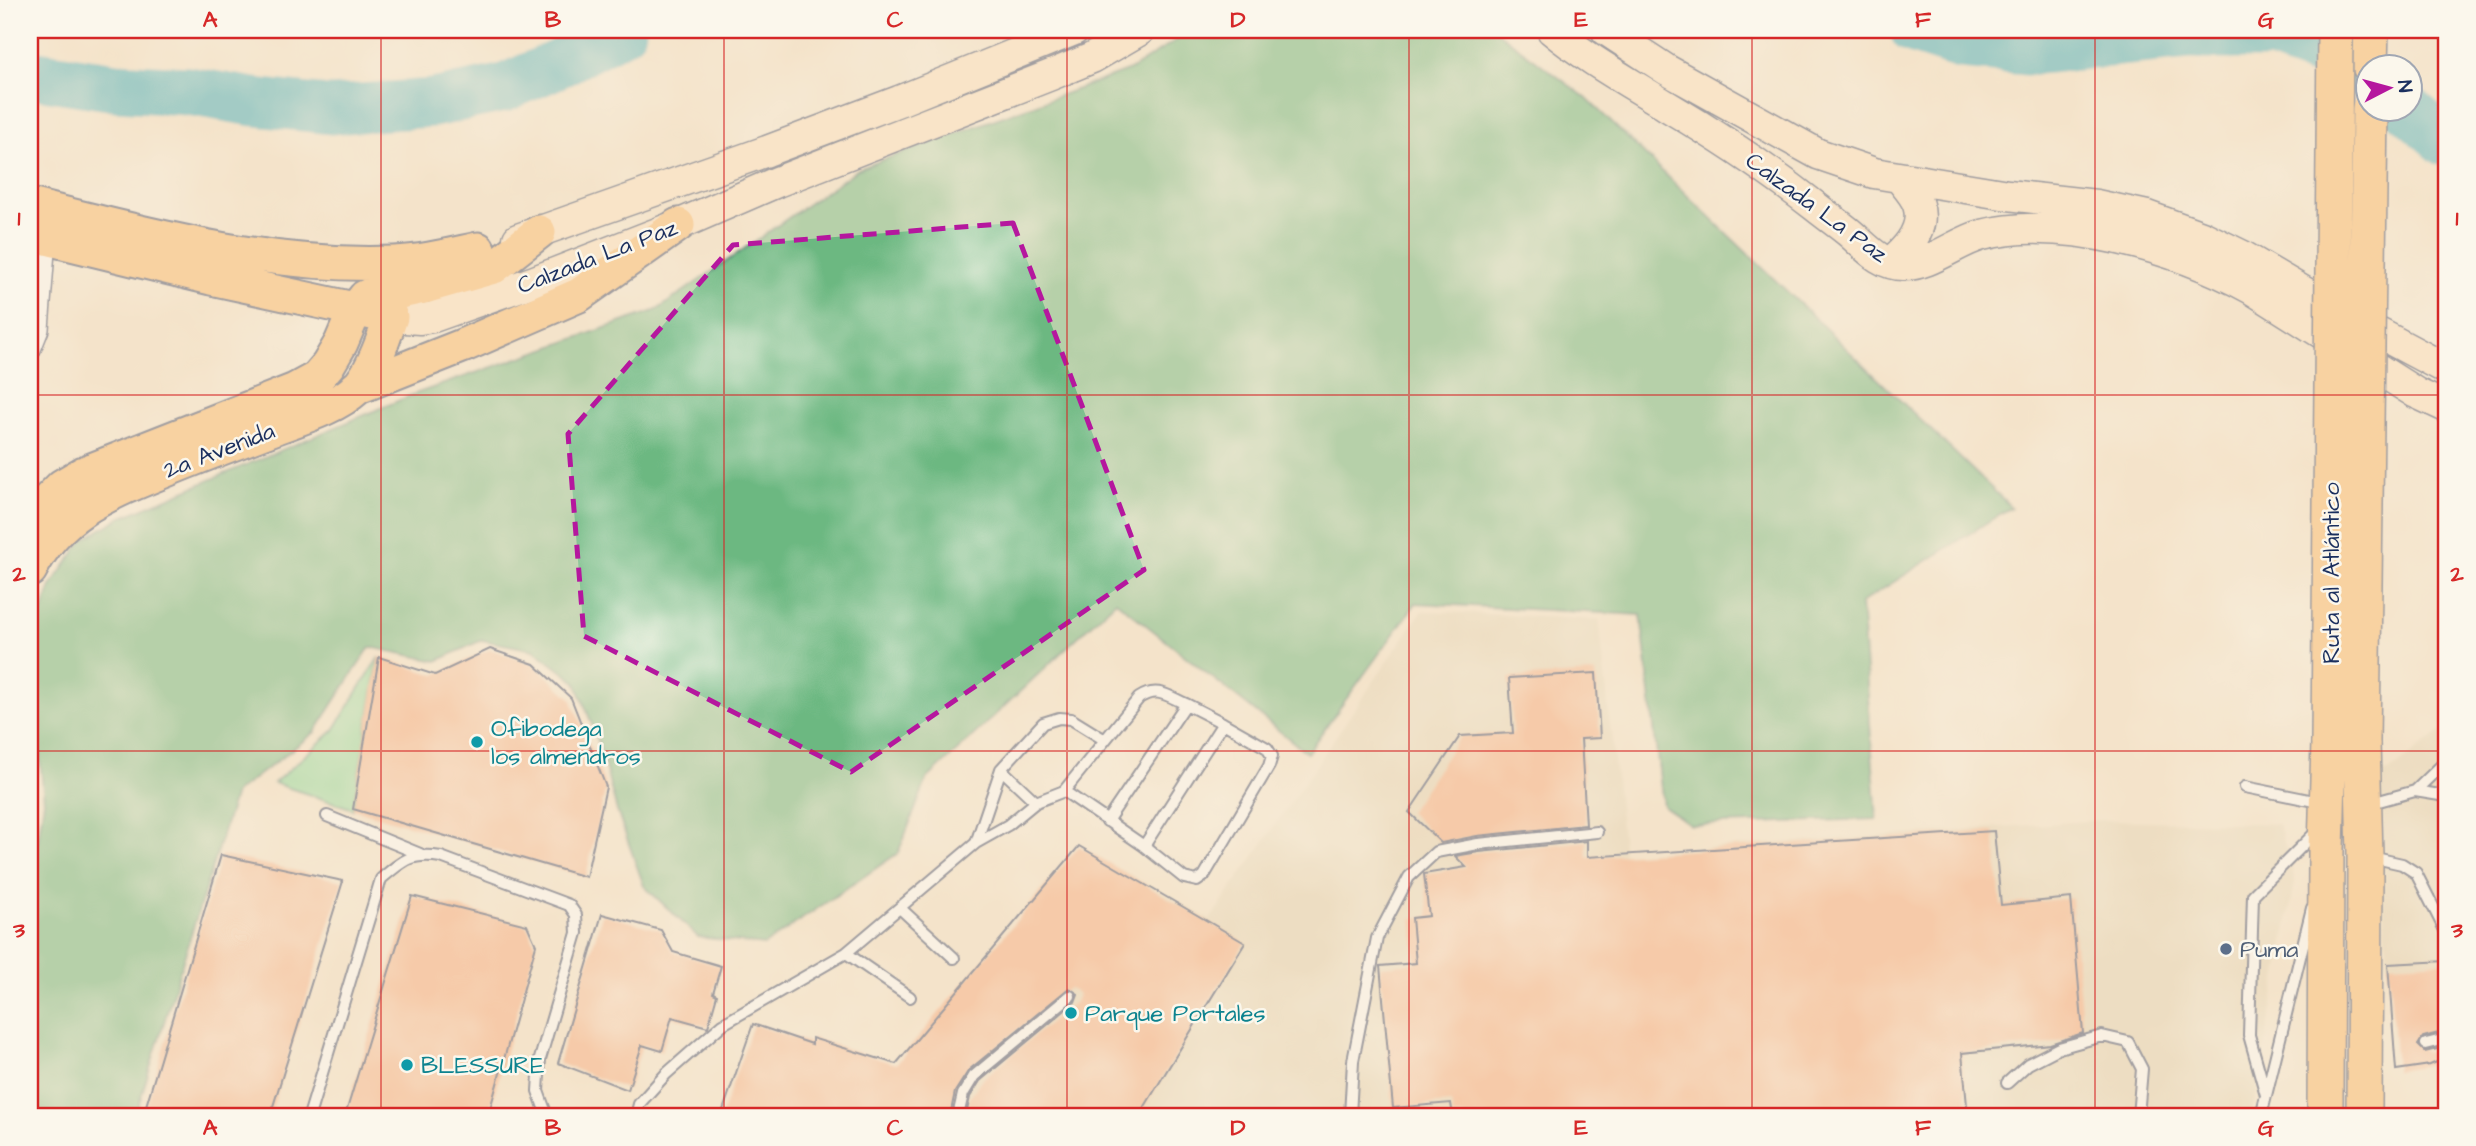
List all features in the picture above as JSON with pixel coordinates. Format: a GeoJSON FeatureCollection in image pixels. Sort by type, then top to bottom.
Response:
{"type":"FeatureCollection","features":[{"type":"Feature","properties":{"kind":"highway","name":"Ruta al Atlántico"},"geometry":{"type":"LineString","coordinates":[[2335,30],[2346,742]]}},
{"type":"Feature","properties":{"kind":"highway"},"geometry":{"type":"LineString","coordinates":[[2370,52],[2371,30]]}},
{"type":"Feature","properties":{"kind":"highway","name":"Ruta al Atlántico"},"geometry":{"type":"LineString","coordinates":[[2325,1116],[2339,815],[2346,742],[2369,122]]}},
{"type":"Feature","properties":{"kind":"highway","name":"Ruta al Atlántico"},"geometry":{"type":"LineString","coordinates":[[2339,815],[2365,856],[2364,1116]]}},
{"type":"Feature","properties":{"kind":"main road","name":"Calzada La Paz"},"geometry":{"type":"LineString","coordinates":[[30,205],[189,243],[254,255],[338,262],[393,263],[445,257],[539,232],[779,146],[1074,30]]}},
{"type":"Feature","properties":{"kind":"main road","name":"Calzada La Paz"},"geometry":{"type":"LineString","coordinates":[[37,236],[355,310],[419,319],[448,313],[678,225],[790,177],[1092,58],[1140,30]]}},
{"type":"Feature","properties":{"kind":"main road","name":"Calzada La Paz"},"geometry":{"type":"LineString","coordinates":[[1552,30],[1627,81],[1734,146],[1847,230],[1875,256],[1890,263],[1915,264],[1981,236],[2013,231],[2066,231],[2130,243],[2194,261],[2226,275],[2416,393],[2446,407]]}},
{"type":"Feature","properties":{"kind":"main road","name":"Calzada La Paz"},"geometry":{"type":"LineString","coordinates":[[1606,30],[1667,70],[1818,154],[1874,173],[2008,195],[2096,205],[2147,216],[2202,236],[2241,255],[2328,306],[2446,369]]}},
{"type":"Feature","properties":{"kind":"main road"},"geometry":{"type":"LineString","coordinates":[[1890,263],[1915,237],[1919,221],[1919,206],[1899,177]]}},
{"type":"Feature","properties":{"kind":"main road"},"geometry":{"type":"LineString","coordinates":[[356,388],[579,295],[678,225]]}},
{"type":"Feature","properties":{"kind":"main road"},"geometry":{"type":"LineString","coordinates":[[355,310],[365,297],[372,294],[415,289],[494,267],[539,232]]}},
{"type":"Feature","properties":{"kind":"main road","name":"2a Avenida"},"geometry":{"type":"LineString","coordinates":[[30,518],[62,485],[84,473],[282,396],[317,378],[341,343],[355,310]]}},
{"type":"Feature","properties":{"kind":"main road","name":"2a Avenida"},"geometry":{"type":"LineString","coordinates":[[30,570],[39,552],[53,534],[88,505],[196,457],[319,411],[356,388],[376,354],[391,317]]}},
{"type":"Feature","properties":{"kind":"street"},"geometry":{"type":"LineString","coordinates":[[30,349],[38,329],[37,236]]}},
{"type":"Feature","properties":{"kind":"lane"},"geometry":{"type":"LineString","coordinates":[[636,1116],[639,1104],[666,1074],[723,1024],[846,953],[976,843],[1008,825],[1036,802],[1064,790],[1139,698],[1149,691],[1161,693],[1223,723],[1267,748],[1272,756],[1269,766],[1204,876],[1197,881],[1184,878],[1144,846],[1064,790]]}},
{"type":"Feature","properties":{"kind":"lane"},"geometry":{"type":"LineString","coordinates":[[1107,821],[1186,704]]}},
{"type":"Feature","properties":{"kind":"lane"},"geometry":{"type":"LineString","coordinates":[[976,843],[1001,769],[1043,723],[1059,718],[1071,719],[1105,740]]}},
{"type":"Feature","properties":{"kind":"lane"},"geometry":{"type":"LineString","coordinates":[[1144,846],[1223,723]]}},
{"type":"Feature","properties":{"kind":"lane"},"geometry":{"type":"LineString","coordinates":[[2266,1096],[2249,1035],[2253,895],[2339,815],[2414,791],[2446,761]]}},
{"type":"Feature","properties":{"kind":"lane"},"geometry":{"type":"LineString","coordinates":[[1001,769],[1036,802]]}},
{"type":"Feature","properties":{"kind":"lane"},"geometry":{"type":"LineString","coordinates":[[2245,787],[2339,815]]}},
{"type":"Feature","properties":{"kind":"lane"},"geometry":{"type":"LineString","coordinates":[[2414,791],[2446,796]]}},
{"type":"Feature","properties":{"kind":"lane"},"geometry":{"type":"LineString","coordinates":[[2262,1116],[2339,815]]}},
{"type":"Feature","properties":{"kind":"lane"},"geometry":{"type":"LineString","coordinates":[[327,816],[420,854],[441,857],[569,905],[576,915],[577,933],[540,1059],[538,1091],[547,1116]]}},
{"type":"Feature","properties":{"kind":"lane"},"geometry":{"type":"LineString","coordinates":[[1350,1116],[1353,1061],[1377,938],[1409,877],[1436,852],[1478,844],[1597,832]]}},
{"type":"Feature","properties":{"kind":"lane"},"geometry":{"type":"LineString","coordinates":[[309,1116],[381,879],[396,866],[420,854]]}},
{"type":"Feature","properties":{"kind":"lane"},"geometry":{"type":"LineString","coordinates":[[2365,856],[2402,864],[2416,873],[2446,932]]}},
{"type":"Feature","properties":{"kind":"lane"},"geometry":{"type":"LineString","coordinates":[[901,909],[954,958]]}},
{"type":"Feature","properties":{"kind":"lane"},"geometry":{"type":"LineString","coordinates":[[846,953],[910,997]]}},
{"type":"Feature","properties":{"kind":"lane"},"geometry":{"type":"LineString","coordinates":[[958,1116],[963,1094],[974,1076],[1070,996]]}},
{"type":"Feature","properties":{"kind":"lane"},"geometry":{"type":"LineString","coordinates":[[2007,1083],[2028,1064],[2059,1048],[2102,1036],[2128,1042],[2142,1069],[2138,1116]]}},
{"type":"Feature","properties":{"kind":"lane"},"geometry":{"type":"LineString","coordinates":[[2426,1044],[2446,1039]]}},
{"type":"Feature","properties":{"kind":"highlighted area"},"geometry":{"type":"Polygon","coordinates":[[[1013,223],[1144,570],[851,772],[584,636],[568,434],[733,245],[1013,223]]]}},
{"type":"Feature","properties":{"kind":"shaded area"},"geometry":{"type":"Polygon","coordinates":[[[1422,611],[1599,620],[1624,854],[2104,820],[2279,824],[2295,881],[2256,1096],[2250,1116],[867,1116],[881,1083],[1079,846],[1210,920],[1422,611]]]}},
{"type":"Feature","properties":{"kind":"shaded area"},"geometry":{"type":"Polygon","coordinates":[[[2446,728],[2446,961],[2388,964],[2375,822],[2376,773],[2389,772],[2446,728]]]}},
{"type":"Feature","properties":{"kind":"green space"},"geometry":{"type":"Polygon","coordinates":[[[1192,30],[1495,30],[1585,97],[2011,507],[1861,603],[1877,819],[1691,825],[1663,806],[1641,615],[1416,603],[1307,753],[1116,601],[927,779],[898,853],[764,945],[698,937],[644,886],[617,811],[598,741],[576,682],[534,650],[482,640],[437,661],[370,647],[315,732],[235,793],[135,1116],[30,1116],[30,891],[44,801],[30,648],[51,586],[83,540],[120,518],[412,395],[657,310],[858,169],[1130,70],[1192,30]]]}},
{"type":"Feature","properties":{"kind":"green space"},"geometry":{"type":"Polygon","coordinates":[[[379,657],[353,809],[274,783],[334,730],[379,657]]]}},
{"type":"Feature","properties":{"kind":"building","name":"Ofibodega los almendros"},"geometry":{"type":"Polygon","coordinates":[[[490,649],[534,664],[571,698],[606,787],[586,877],[353,809],[379,657],[435,675],[490,649]]]}},
{"type":"Feature","properties":{"kind":"building"},"geometry":{"type":"Polygon","coordinates":[[[1596,673],[1600,738],[1581,739],[1586,825],[1477,836],[1441,843],[1409,812],[1460,736],[1513,733],[1509,678],[1596,673]]]}},
{"type":"Feature","properties":{"kind":"building"},"geometry":{"type":"Polygon","coordinates":[[[1994,831],[2001,905],[2071,898],[2083,1033],[2050,1044],[1962,1053],[1968,1116],[1453,1116],[1451,1103],[1393,1108],[1380,966],[1416,963],[1412,918],[1429,916],[1424,874],[1466,867],[1455,856],[1587,841],[1587,857],[1994,831]]]}},
{"type":"Feature","properties":{"kind":"building","name":"Parque Portales"},"geometry":{"type":"Polygon","coordinates":[[[1079,846],[1245,943],[1139,1116],[966,1116],[970,1097],[980,1081],[1075,1002],[1078,994],[1069,988],[969,1070],[955,1092],[950,1116],[721,1116],[753,1024],[812,1044],[812,1038],[896,1064],[1079,846]]]}},
{"type":"Feature","properties":{"kind":"building"},"geometry":{"type":"Polygon","coordinates":[[[221,855],[343,881],[270,1116],[143,1116],[221,855]]]}},
{"type":"Feature","properties":{"kind":"building"},"geometry":{"type":"Polygon","coordinates":[[[412,896],[527,925],[536,945],[488,1116],[345,1116],[412,896]]]}},
{"type":"Feature","properties":{"kind":"building"},"geometry":{"type":"Polygon","coordinates":[[[602,914],[661,930],[673,952],[721,966],[713,993],[717,995],[708,1027],[672,1017],[662,1051],[642,1045],[628,1090],[558,1063],[602,914]]]}},
{"type":"Feature","properties":{"kind":"building"},"geometry":{"type":"Polygon","coordinates":[[[2446,961],[2446,1031],[2423,1037],[2418,1045],[2425,1052],[2446,1047],[2446,1058],[2430,1065],[2396,1070],[2388,964],[2446,961]]]}},
{"type":"Feature","properties":{"kind":"waterway"},"geometry":{"type":"LineString","coordinates":[[30,74],[116,87],[188,91],[254,102],[330,110],[433,103],[504,88],[560,63],[622,30]]}},
{"type":"Feature","properties":{"kind":"waterway"},"geometry":{"type":"LineString","coordinates":[[1914,30],[1960,45],[2027,51],[2188,35],[2272,35],[2354,66]]}},
{"type":"Feature","properties":{"kind":"waterway"},"geometry":{"type":"LineString","coordinates":[[2423,122],[2446,142]]}},
{"type":"Feature","properties":{"kind":"place","name":"Ofibodega los almendros"},"geometry":{"type":"Point","coordinates":[477,742]}},
{"type":"Feature","properties":{"kind":"place","name":"Puma"},"geometry":{"type":"Point","coordinates":[2226,949]}},
{"type":"Feature","properties":{"kind":"place","name":"Parque Portales"},"geometry":{"type":"Point","coordinates":[1071,1013]}},
{"type":"Feature","properties":{"kind":"place","name":"BLESSURE"},"geometry":{"type":"Point","coordinates":[407,1065]}}]}
